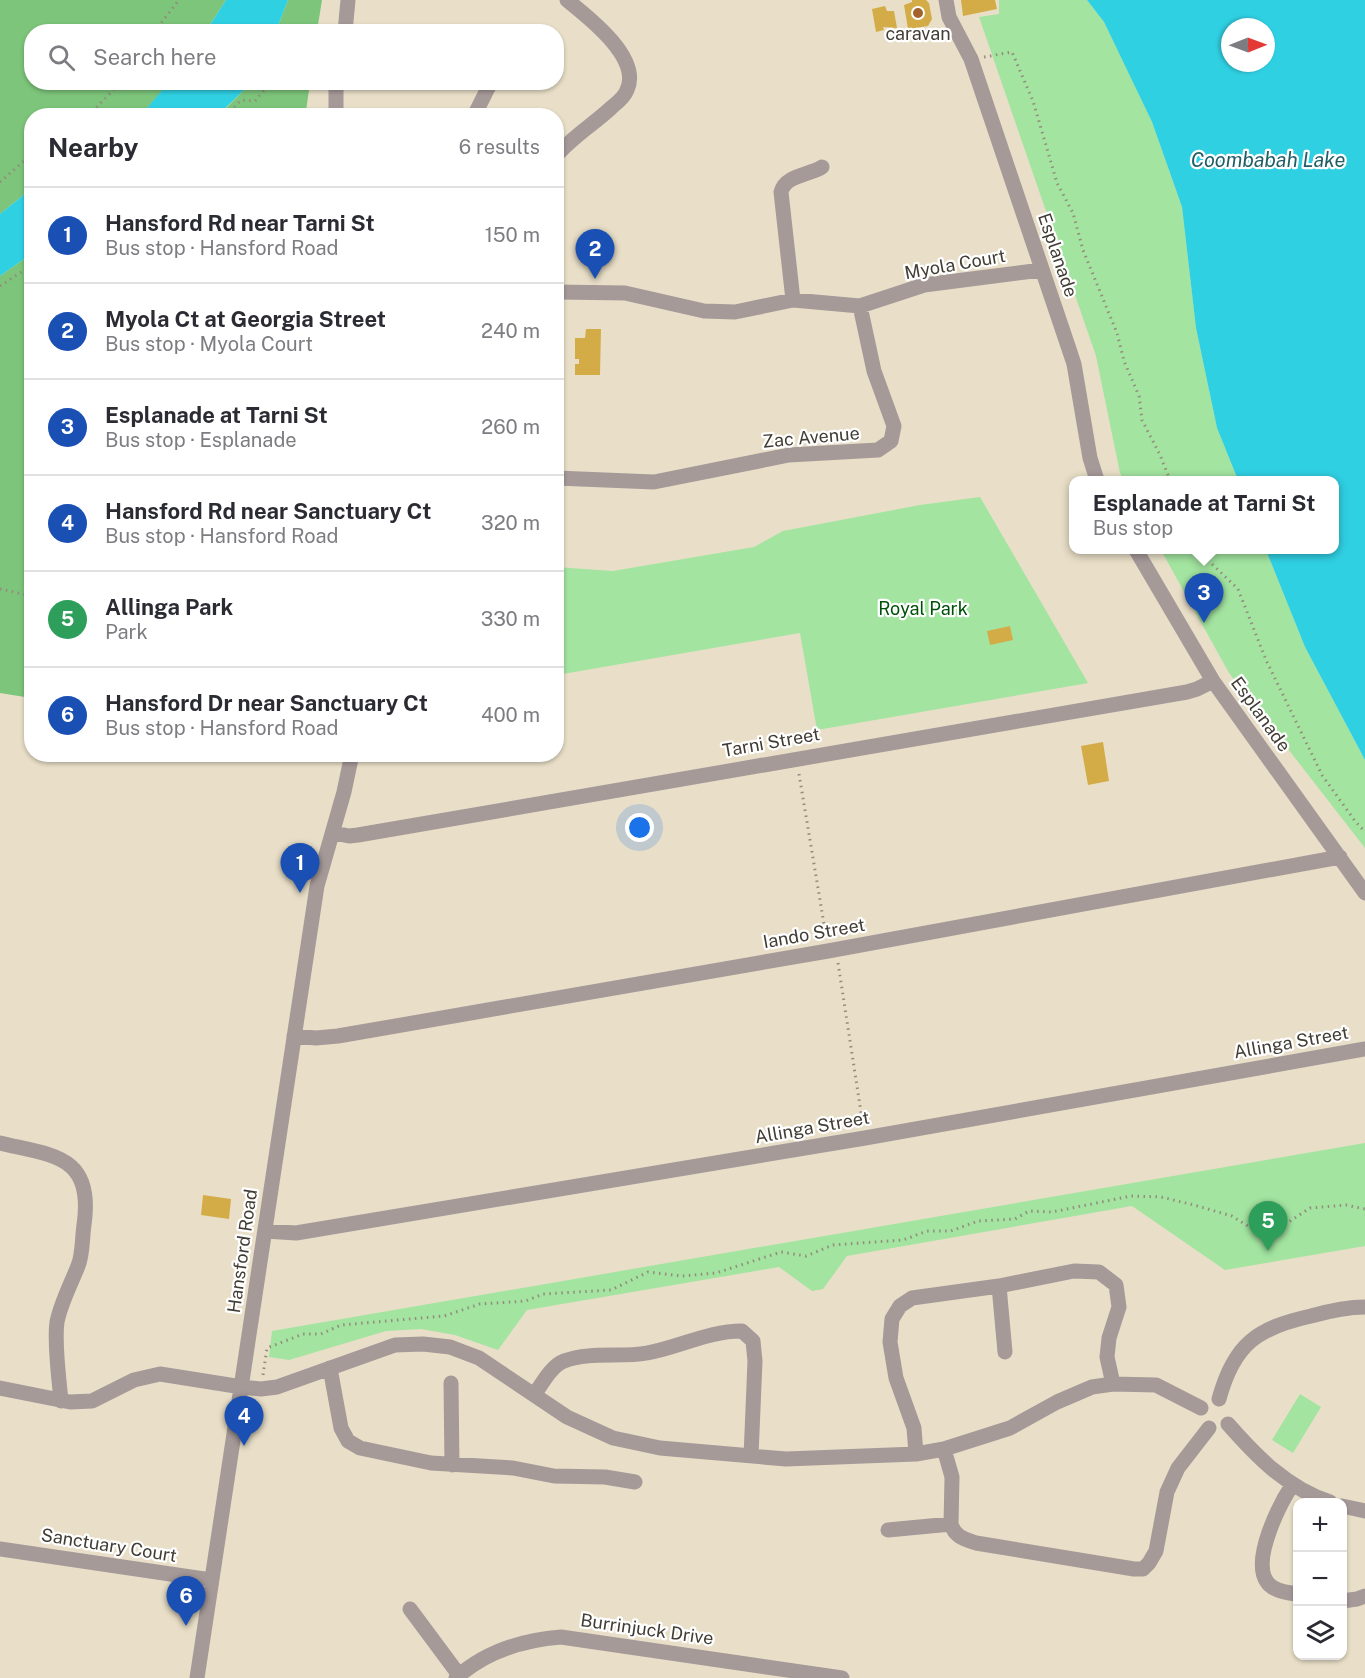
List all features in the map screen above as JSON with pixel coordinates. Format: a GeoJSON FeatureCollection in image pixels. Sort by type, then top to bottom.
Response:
{"type":"FeatureCollection","features":[{"type":"Feature","properties":{"kind":"street"},"geometry":{"type":"LineString","coordinates":[[346,24],[348,0]]}},
{"type":"Feature","properties":{"kind":"street"},"geometry":{"type":"LineString","coordinates":[[564,148],[612,107],[627,91],[630,75],[627,61],[614,44],[567,0]]}},
{"type":"Feature","properties":{"kind":"street","name":"Esplanade"},"geometry":{"type":"LineString","coordinates":[[946,0],[949,16],[967,53],[1061,322],[1074,364],[1090,458],[1096,476]]}},
{"type":"Feature","properties":{"kind":"street"},"geometry":{"type":"LineString","coordinates":[[336,90],[336,108]]}},
{"type":"Feature","properties":{"kind":"street"},"geometry":{"type":"LineString","coordinates":[[478,108],[486,90]]}},
{"type":"Feature","properties":{"kind":"street"},"geometry":{"type":"LineString","coordinates":[[793,300],[781,192],[782,188],[792,179],[816,171],[822,166]]}},
{"type":"Feature","properties":{"kind":"street","name":"Myola Court"},"geometry":{"type":"LineString","coordinates":[[564,292],[625,292],[711,312],[735,312],[793,300],[860,306],[924,285],[1041,270]]}},
{"type":"Feature","properties":{"kind":"street","name":"Zac Avenue"},"geometry":{"type":"LineString","coordinates":[[564,478],[654,482],[789,455],[878,450],[891,441],[894,426],[874,371],[860,306]]}},
{"type":"Feature","properties":{"kind":"street","name":"Esplanade"},"geometry":{"type":"LineString","coordinates":[[1139,554],[1213,681],[1365,893]]}},
{"type":"Feature","properties":{"kind":"street","name":"Tarni Street"},"geometry":{"type":"LineString","coordinates":[[334,832],[349,836],[358,835],[1187,692],[1213,681]]}},
{"type":"Feature","properties":{"kind":"street","name":"Hansford Road"},"geometry":{"type":"LineString","coordinates":[[197,1678],[317,886],[334,832],[351,762]]}},
{"type":"Feature","properties":{"kind":"street","name":"Iando Street"},"geometry":{"type":"LineString","coordinates":[[294,1036],[316,1038],[338,1036],[832,950],[1340,857]]}},
{"type":"Feature","properties":{"kind":"street","name":"Allinga Street"},"geometry":{"type":"LineString","coordinates":[[265,1231],[296,1233],[865,1138],[1365,1049]]}},
{"type":"Feature","properties":{"kind":"street"},"geometry":{"type":"LineString","coordinates":[[0,1143],[59,1158],[75,1169],[84,1183],[87,1206],[79,1263],[57,1323],[61,1401]]}},
{"type":"Feature","properties":{"kind":"street"},"geometry":{"type":"LineString","coordinates":[[916,1454],[914,1428],[896,1378],[890,1342],[892,1318],[900,1306],[912,1298],[999,1286],[1074,1271],[1099,1272],[1116,1285],[1119,1307],[1109,1338],[1107,1357],[1113,1384]]}},
{"type":"Feature","properties":{"kind":"street"},"geometry":{"type":"LineString","coordinates":[[999,1286],[1005,1352]]}},
{"type":"Feature","properties":{"kind":"street"},"geometry":{"type":"LineString","coordinates":[[1219,1399],[1223,1384],[1236,1358],[1245,1345],[1258,1334],[1283,1322],[1349,1307],[1365,1307]]}},
{"type":"Feature","properties":{"kind":"street"},"geometry":{"type":"LineString","coordinates":[[534,1395],[552,1370],[562,1361],[580,1357],[646,1354],[723,1331],[742,1331],[753,1341],[755,1361],[752,1456]]}},
{"type":"Feature","properties":{"kind":"street"},"geometry":{"type":"LineString","coordinates":[[0,1388],[61,1401],[92,1401],[134,1380],[160,1374],[261,1389],[277,1387],[395,1345],[423,1344],[450,1347],[479,1358],[567,1418],[613,1438],[660,1448],[786,1459],[916,1454],[944,1449],[1010,1428],[1057,1402],[1092,1387],[1113,1384],[1156,1385],[1201,1407]]}},
{"type":"Feature","properties":{"kind":"street"},"geometry":{"type":"LineString","coordinates":[[330,1368],[341,1428],[353,1445],[431,1463],[513,1468],[554,1476],[605,1477],[635,1482]]}},
{"type":"Feature","properties":{"kind":"street"},"geometry":{"type":"LineString","coordinates":[[451,1383],[452,1464]]}},
{"type":"Feature","properties":{"kind":"street"},"geometry":{"type":"LineString","coordinates":[[1228,1424],[1263,1462],[1293,1484],[1320,1498]]}},
{"type":"Feature","properties":{"kind":"street"},"geometry":{"type":"LineString","coordinates":[[944,1449],[952,1476],[951,1524],[957,1535],[976,1544],[1143,1569],[1156,1551],[1167,1492],[1178,1468],[1209,1428]]}},
{"type":"Feature","properties":{"kind":"street"},"geometry":{"type":"LineString","coordinates":[[1293,1484],[1269,1529],[1265,1545],[1264,1574],[1267,1582],[1274,1587],[1293,1593]]}},
{"type":"Feature","properties":{"kind":"street"},"geometry":{"type":"LineString","coordinates":[[1347,1507],[1365,1511]]}},
{"type":"Feature","properties":{"kind":"street"},"geometry":{"type":"LineString","coordinates":[[888,1530],[951,1524]]}},
{"type":"Feature","properties":{"kind":"street","name":"Sanctuary Court"},"geometry":{"type":"LineString","coordinates":[[0,1549],[211,1580]]}},
{"type":"Feature","properties":{"kind":"street"},"geometry":{"type":"LineString","coordinates":[[1347,1600],[1365,1596]]}},
{"type":"Feature","properties":{"kind":"street"},"geometry":{"type":"LineString","coordinates":[[410,1609],[457,1676]]}},
{"type":"Feature","properties":{"kind":"street","name":"Burrinjuck Drive"},"geometry":{"type":"LineString","coordinates":[[457,1676],[476,1662],[508,1647],[544,1638],[561,1637],[842,1678]]}},
{"type":"Feature","properties":{"kind":"path"},"geometry":{"type":"LineString","coordinates":[[160,24],[179,0]]}},
{"type":"Feature","properties":{"kind":"path"},"geometry":{"type":"LineString","coordinates":[[967,53],[1012,51],[1033,101],[1057,183],[1073,213],[1083,250],[1117,333],[1124,361],[1139,396],[1142,420],[1168,476]]}},
{"type":"Feature","properties":{"kind":"path"},"geometry":{"type":"LineString","coordinates":[[96,108],[113,90]]}},
{"type":"Feature","properties":{"kind":"path"},"geometry":{"type":"LineString","coordinates":[[234,108],[241,100],[255,100],[264,90]]}},
{"type":"Feature","properties":{"kind":"path"},"geometry":{"type":"LineString","coordinates":[[0,182],[24,161]]}},
{"type":"Feature","properties":{"kind":"path"},"geometry":{"type":"LineString","coordinates":[[0,285],[24,270]]}},
{"type":"Feature","properties":{"kind":"path"},"geometry":{"type":"LineString","coordinates":[[1205,554],[1238,589],[1266,660],[1322,775],[1365,832]]}},
{"type":"Feature","properties":{"kind":"path"},"geometry":{"type":"LineString","coordinates":[[0,589],[24,594]]}},
{"type":"Feature","properties":{"kind":"path"},"geometry":{"type":"LineString","coordinates":[[796,758],[865,1138]]}},
{"type":"Feature","properties":{"kind":"path"},"geometry":{"type":"LineString","coordinates":[[261,1389],[267,1348],[303,1334],[321,1334],[341,1324],[444,1316],[480,1304],[526,1301],[543,1294],[611,1290],[648,1272],[682,1276],[716,1273],[781,1252],[806,1256],[833,1245],[903,1240],[927,1231],[951,1231],[978,1221],[1015,1219],[1029,1211],[1052,1212],[1131,1196],[1161,1197],[1194,1205],[1232,1216],[1259,1233],[1284,1225],[1310,1208],[1346,1205],[1365,1209]]}},
{"type":"Feature","properties":{"kind":"green space"},"geometry":{"type":"Polygon","coordinates":[[[0,0],[226,0],[211,24],[24,24],[24,90],[163,90],[147,108],[24,108],[24,195],[0,214],[0,0]]]}},
{"type":"Feature","properties":{"kind":"green space"},"geometry":{"type":"Polygon","coordinates":[[[288,0],[322,0],[318,24],[279,24],[288,0]]]}},
{"type":"Feature","properties":{"kind":"green space"},"geometry":{"type":"Polygon","coordinates":[[[999,0],[1087,0],[1104,22],[1152,122],[1182,207],[1196,328],[1217,428],[1236,476],[1122,476],[1120,473],[1096,356],[979,17],[999,14],[999,0]]]}},
{"type":"Feature","properties":{"kind":"green space"},"geometry":{"type":"Polygon","coordinates":[[[243,90],[309,90],[306,108],[226,108],[243,90]]]}},
{"type":"Feature","properties":{"kind":"green space"},"geometry":{"type":"Polygon","coordinates":[[[24,259],[24,697],[0,693],[0,276],[24,259]]]}},
{"type":"Feature","properties":{"kind":"green space","name":"Royal Park"},"geometry":{"type":"Polygon","coordinates":[[[980,497],[1088,683],[817,730],[800,633],[564,674],[564,568],[613,571],[754,547],[783,531],[920,505],[980,497]]]}},
{"type":"Feature","properties":{"kind":"green space"},"geometry":{"type":"Polygon","coordinates":[[[1163,554],[1268,554],[1305,647],[1365,760],[1365,848],[1229,673],[1163,554]]]}},
{"type":"Feature","properties":{"kind":"green space"},"geometry":{"type":"Polygon","coordinates":[[[1365,1143],[1365,1246],[1225,1270],[1132,1206],[847,1256],[823,1289],[812,1291],[779,1267],[527,1310],[498,1350],[455,1335],[421,1329],[386,1331],[289,1360],[269,1357],[272,1331],[1365,1143]]]}},
{"type":"Feature","properties":{"kind":"green space"},"geometry":{"type":"Polygon","coordinates":[[[1300,1394],[1321,1407],[1293,1453],[1272,1440],[1300,1394]]]}},
{"type":"Feature","properties":{"kind":"water"},"geometry":{"type":"Polygon","coordinates":[[[226,0],[288,0],[279,24],[211,24],[226,0]]]}},
{"type":"Feature","properties":{"kind":"water","name":"Coombabah Lake"},"geometry":{"type":"Polygon","coordinates":[[[1087,0],[1365,0],[1365,760],[1305,647],[1268,554],[1339,554],[1339,476],[1236,476],[1217,428],[1196,328],[1182,207],[1152,122],[1104,22],[1087,0]]]}},
{"type":"Feature","properties":{"kind":"water"},"geometry":{"type":"Polygon","coordinates":[[[162,90],[243,90],[225,108],[147,108],[162,90]]]}},
{"type":"Feature","properties":{"kind":"water"},"geometry":{"type":"Polygon","coordinates":[[[24,195],[24,259],[0,276],[0,214],[24,195]]]}},
{"type":"Feature","properties":{"kind":"building","name":"caravan"},"geometry":{"type":"Polygon","coordinates":[[[912,0],[926,0],[929,3],[932,19],[928,26],[908,29],[904,5],[912,0]]]}},
{"type":"Feature","properties":{"kind":"building","name":"caravan"},"geometry":{"type":"Polygon","coordinates":[[[961,0],[995,0],[997,9],[963,16],[961,0]]]}},
{"type":"Feature","properties":{"kind":"building"},"geometry":{"type":"Polygon","coordinates":[[[885,6],[887,11],[894,11],[897,28],[883,27],[884,30],[876,32],[872,9],[885,6]]]}},
{"type":"Feature","properties":{"kind":"building"},"geometry":{"type":"Polygon","coordinates":[[[586,329],[601,329],[600,375],[575,375],[575,364],[579,364],[579,359],[575,359],[575,338],[585,338],[586,329]]]}},
{"type":"Feature","properties":{"kind":"building"},"geometry":{"type":"Polygon","coordinates":[[[1010,626],[1013,640],[990,645],[987,631],[1010,626]]]}},
{"type":"Feature","properties":{"kind":"building"},"geometry":{"type":"Polygon","coordinates":[[[1103,742],[1109,781],[1088,785],[1081,746],[1103,742]]]}},
{"type":"Feature","properties":{"kind":"building"},"geometry":{"type":"Polygon","coordinates":[[[203,1195],[231,1199],[229,1219],[201,1215],[203,1195]]]}},
{"type":"Feature","properties":{"kind":"place","name":"caravan"},"geometry":{"type":"Point","coordinates":[918,13]}},
{"type":"Feature","properties":{"kind":"place","name":"Myola Ct at Georgia Street"},"geometry":{"type":"Point","coordinates":[595,279]}},
{"type":"Feature","properties":{"kind":"place","name":"Esplanade at Tarni St"},"geometry":{"type":"Point","coordinates":[1204,623]}},
{"type":"Feature","properties":{"kind":"place","name":"Hansford Rd near Tarni St"},"geometry":{"type":"Point","coordinates":[300,893]}},
{"type":"Feature","properties":{"kind":"place","name":"Allinga Park"},"geometry":{"type":"Point","coordinates":[1268,1251]}},
{"type":"Feature","properties":{"kind":"place","name":"Hansford Rd near Sanctuary Ct"},"geometry":{"type":"Point","coordinates":[244,1446]}},
{"type":"Feature","properties":{"kind":"place","name":"Hansford Dr near Sanctuary Ct"},"geometry":{"type":"Point","coordinates":[186,1626]}}]}
